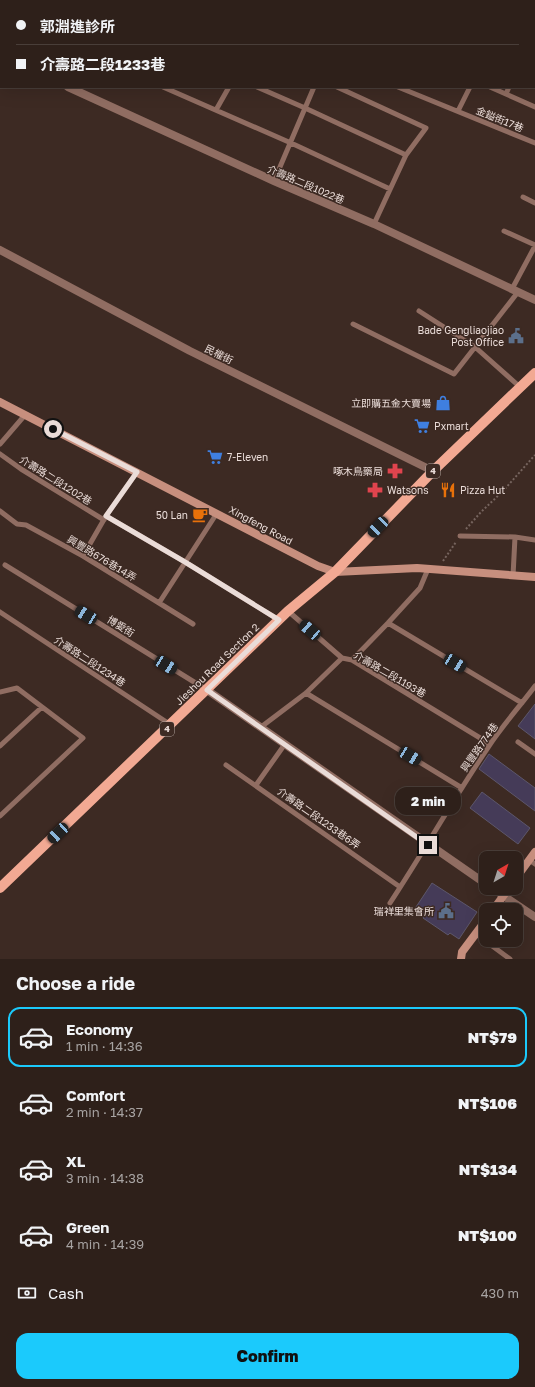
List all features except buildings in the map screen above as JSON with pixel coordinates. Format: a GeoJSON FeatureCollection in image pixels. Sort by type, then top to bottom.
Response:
{"type":"FeatureCollection","features":[{"type":"Feature","properties":{"kind":"main road","name":"Jieshou Road Section 2"},"geometry":{"type":"LineString","coordinates":[[0,888],[288,611],[334,572],[433,471],[535,373]]}},
{"type":"Feature","properties":{"kind":"main road","name":"Xingfeng Road"},"geometry":{"type":"LineString","coordinates":[[0,402],[318,566],[334,572],[417,568],[535,577]]}},
{"type":"Feature","properties":{"kind":"main road"},"geometry":{"type":"LineString","coordinates":[[523,871],[532,862],[535,852]]}},
{"type":"Feature","properties":{"kind":"main road"},"geometry":{"type":"LineString","coordinates":[[498,903],[504,896]]}},
{"type":"Feature","properties":{"kind":"main road"},"geometry":{"type":"LineString","coordinates":[[461,959],[462,952],[479,930]]}},
{"type":"Feature","properties":{"kind":"street","name":"介壽路二段1022巷"},"geometry":{"type":"LineString","coordinates":[[70,88],[274,181],[374,224],[535,300]]}},
{"type":"Feature","properties":{"kind":"street","name":"民權街"},"geometry":{"type":"LineString","coordinates":[[0,250],[190,351],[433,471]]}},
{"type":"Feature","properties":{"kind":"street"},"geometry":{"type":"LineString","coordinates":[[207,690],[479,879]]}},
{"type":"Feature","properties":{"kind":"street"},"geometry":{"type":"LineString","coordinates":[[504,896],[535,917]]}},
{"type":"Feature","properties":{"kind":"lane"},"geometry":{"type":"LineString","coordinates":[[165,88],[291,143],[390,189]]}},
{"type":"Feature","properties":{"kind":"lane"},"geometry":{"type":"LineString","coordinates":[[216,110],[228,88]]}},
{"type":"Feature","properties":{"kind":"lane"},"geometry":{"type":"LineString","coordinates":[[259,88],[406,155]]}},
{"type":"Feature","properties":{"kind":"lane"},"geometry":{"type":"LineString","coordinates":[[274,181],[314,88]]}},
{"type":"Feature","properties":{"kind":"lane"},"geometry":{"type":"LineString","coordinates":[[339,88],[426,128],[406,155],[374,224]]}},
{"type":"Feature","properties":{"kind":"lane","name":"金鎰街17巷"},"geometry":{"type":"LineString","coordinates":[[400,88],[535,143]]}},
{"type":"Feature","properties":{"kind":"lane"},"geometry":{"type":"LineString","coordinates":[[458,111],[470,88]]}},
{"type":"Feature","properties":{"kind":"lane"},"geometry":{"type":"LineString","coordinates":[[492,88],[535,106]]}},
{"type":"Feature","properties":{"kind":"lane"},"geometry":{"type":"LineString","coordinates":[[506,94],[509,88]]}},
{"type":"Feature","properties":{"kind":"lane"},"geometry":{"type":"LineString","coordinates":[[523,197],[535,203]]}},
{"type":"Feature","properties":{"kind":"lane"},"geometry":{"type":"LineString","coordinates":[[353,324],[454,374],[515,290],[535,246],[504,231]]}},
{"type":"Feature","properties":{"kind":"lane"},"geometry":{"type":"LineString","coordinates":[[419,311],[475,347],[520,387]]}},
{"type":"Feature","properties":{"kind":"lane"},"geometry":{"type":"LineString","coordinates":[[0,444],[25,415]]}},
{"type":"Feature","properties":{"kind":"lane","name":"介壽路二段1202巷"},"geometry":{"type":"LineString","coordinates":[[0,454],[21,469],[185,562],[279,620]]}},
{"type":"Feature","properties":{"kind":"lane"},"geometry":{"type":"LineString","coordinates":[[82,556],[105,518],[137,472]]}},
{"type":"Feature","properties":{"kind":"lane","name":"興豐路676巷14弄"},"geometry":{"type":"LineString","coordinates":[[0,511],[17,524],[26,525],[82,556],[193,624]]}},
{"type":"Feature","properties":{"kind":"lane"},"geometry":{"type":"LineString","coordinates":[[159,603],[217,513]]}},
{"type":"Feature","properties":{"kind":"lane"},"geometry":{"type":"LineString","coordinates":[[460,536],[515,537],[535,540]]}},
{"type":"Feature","properties":{"kind":"lane"},"geometry":{"type":"LineString","coordinates":[[513,576],[515,537]]}},
{"type":"Feature","properties":{"kind":"lane","name":"博愛街"},"geometry":{"type":"LineString","coordinates":[[5,565],[207,690]]}},
{"type":"Feature","properties":{"kind":"lane"},"geometry":{"type":"LineString","coordinates":[[352,660],[388,624],[420,588],[428,569]]}},
{"type":"Feature","properties":{"kind":"lane","name":"介壽路二段1193巷"},"geometry":{"type":"LineString","coordinates":[[288,611],[342,658],[352,660],[490,744]]}},
{"type":"Feature","properties":{"kind":"lane","name":"介壽路二段1234巷"},"geometry":{"type":"LineString","coordinates":[[0,612],[171,725]]}},
{"type":"Feature","properties":{"kind":"lane"},"geometry":{"type":"LineString","coordinates":[[388,624],[522,703]]}},
{"type":"Feature","properties":{"kind":"lane"},"geometry":{"type":"LineString","coordinates":[[261,727],[306,693],[342,658]]}},
{"type":"Feature","properties":{"kind":"lane","name":"興豐路774巷"},"geometry":{"type":"LineString","coordinates":[[390,903],[428,845],[435,829],[490,744],[535,686]]}},
{"type":"Feature","properties":{"kind":"lane"},"geometry":{"type":"LineString","coordinates":[[0,692],[17,688],[83,738],[0,816]]}},
{"type":"Feature","properties":{"kind":"lane"},"geometry":{"type":"LineString","coordinates":[[306,693],[462,788]]}},
{"type":"Feature","properties":{"kind":"lane"},"geometry":{"type":"LineString","coordinates":[[0,746],[42,707]]}},
{"type":"Feature","properties":{"kind":"lane"},"geometry":{"type":"LineString","coordinates":[[518,742],[535,754]]}},
{"type":"Feature","properties":{"kind":"lane"},"geometry":{"type":"LineString","coordinates":[[256,785],[285,744]]}},
{"type":"Feature","properties":{"kind":"lane","name":"介壽路二段1233巷6弄"},"geometry":{"type":"LineString","coordinates":[[226,765],[400,887]]}},
{"type":"Feature","properties":{"kind":"lane"},"geometry":{"type":"LineString","coordinates":[[476,934],[510,959]]}},
{"type":"Feature","properties":{"kind":"path"},"geometry":{"type":"LineString","coordinates":[[439,570],[445,558],[460,536],[535,455]]}},
{"type":"Feature","properties":{"kind":"place","name":"Bade Gengliaojiao Post Office"},"geometry":{"type":"Point","coordinates":[516,336]}},
{"type":"Feature","properties":{"kind":"place","name":"立即購五金大賣場"},"geometry":{"type":"Point","coordinates":[443,403]}},
{"type":"Feature","properties":{"kind":"place","name":"Pxmart"},"geometry":{"type":"Point","coordinates":[422,426]}},
{"type":"Feature","properties":{"kind":"place","name":"7-Eleven"},"geometry":{"type":"Point","coordinates":[215,457]}},
{"type":"Feature","properties":{"kind":"place","name":"啄木鳥藥局"},"geometry":{"type":"Point","coordinates":[395,471]}},
{"type":"Feature","properties":{"kind":"place","name":"Watsons"},"geometry":{"type":"Point","coordinates":[375,490]}},
{"type":"Feature","properties":{"kind":"place","name":"Pizza Hut"},"geometry":{"type":"Point","coordinates":[448,490]}},
{"type":"Feature","properties":{"kind":"place","name":"50 Lan"},"geometry":{"type":"Point","coordinates":[200,515]}},
{"type":"Feature","properties":{"kind":"place","name":"瑞祥里集會所"},"geometry":{"type":"Point","coordinates":[446,911]}},
{"type":"Feature","properties":{"kind":"route"},"geometry":{"type":"LineString","coordinates":[[53,429],[137,472],[106,516],[185,562],[279,620],[207,690],[428,845]]}}]}
